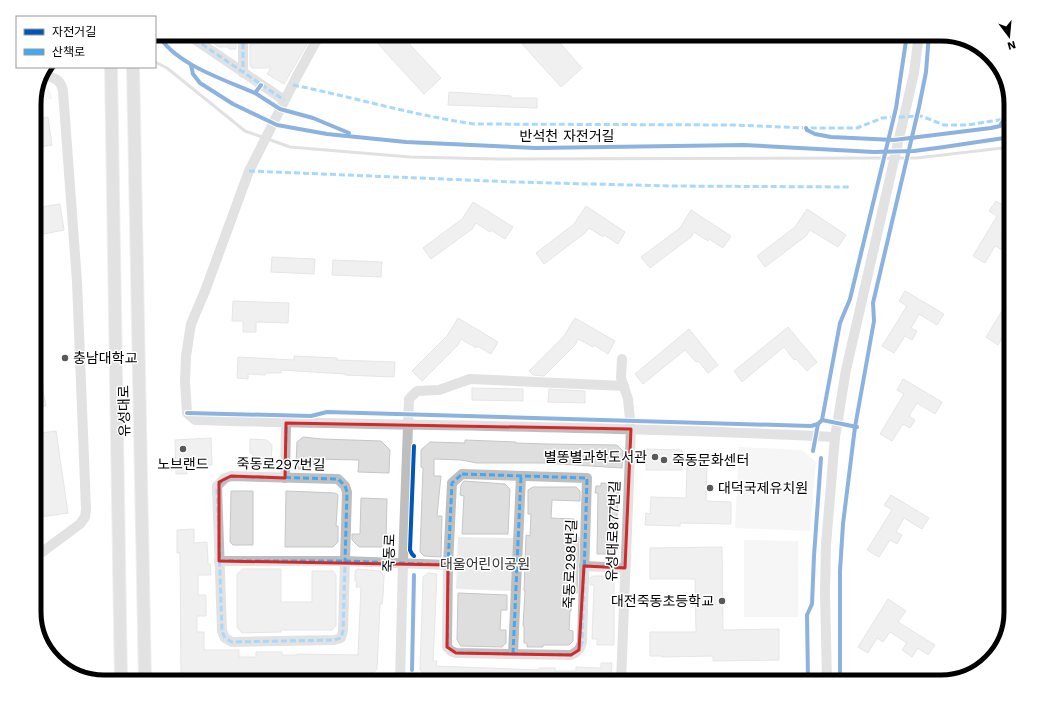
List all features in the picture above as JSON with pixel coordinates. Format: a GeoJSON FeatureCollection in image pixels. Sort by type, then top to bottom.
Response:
{"type":"FeatureCollection","features":[{"type":"Feature","properties":{"kind":"main road","name":"유성대로"},"geometry":{"type":"LineString","coordinates":[[132,68],[145,675]]}},
{"type":"Feature","properties":{"kind":"main road","name":"유성대로"},"geometry":{"type":"LineString","coordinates":[[111,72],[120,675]]}},
{"type":"Feature","properties":{"kind":"street"},"geometry":{"type":"LineString","coordinates":[[197,41],[284,100]]}},
{"type":"Feature","properties":{"kind":"street"},"geometry":{"type":"LineString","coordinates":[[243,41],[244,73]]}},
{"type":"Feature","properties":{"kind":"street"},"geometry":{"type":"LineString","coordinates":[[316,41],[284,100],[249,171],[205,291],[191,324],[186,356],[186,413],[195,420],[631,429],[835,437]]}},
{"type":"Feature","properties":{"kind":"street"},"geometry":{"type":"LineString","coordinates":[[827,675],[825,591],[826,560],[835,437],[846,370],[914,73],[918,41]]}},
{"type":"Feature","properties":{"kind":"street"},"geometry":{"type":"LineString","coordinates":[[41,553],[80,524],[85,518],[86,509],[77,282],[63,91],[61,83],[58,80],[48,76]]}},
{"type":"Feature","properties":{"kind":"street","name":"유성대로877번길"},"geometry":{"type":"LineString","coordinates":[[621,675],[631,429],[628,399],[622,378],[622,359]]}},
{"type":"Feature","properties":{"kind":"street","name":"죽동로"},"geometry":{"type":"LineString","coordinates":[[400,675],[409,399],[418,386],[439,390],[470,378],[624,386]]}},
{"type":"Feature","properties":{"kind":"street"},"geometry":{"type":"LineString","coordinates":[[285,478],[286,423]]}},
{"type":"Feature","properties":{"kind":"street","name":"죽동로298번길"},"geometry":{"type":"LineString","coordinates":[[462,474],[587,478],[582,642],[579,650],[571,655],[456,653],[451,651],[447,647],[448,565],[452,483],[462,474]]}},
{"type":"Feature","properties":{"kind":"street","name":"죽동로297번길"},"geometry":{"type":"LineString","coordinates":[[231,476],[285,478],[338,479],[345,486],[347,492],[344,631],[341,638],[334,640],[232,642],[225,638],[222,631],[217,486],[219,482],[231,476]]}},
{"type":"Feature","properties":{"kind":"street"},"geometry":{"type":"LineString","coordinates":[[513,654],[521,476]]}},
{"type":"Feature","properties":{"kind":"street"},"geometry":{"type":"LineString","coordinates":[[219,561],[345,561],[448,565]]}},
{"type":"Feature","properties":{"kind":"street"},"geometry":{"type":"LineString","coordinates":[[584,566],[625,568]]}},
{"type":"Feature","properties":{"kind":"highlighted area"},"geometry":{"type":"Polygon","coordinates":[[[286,423],[631,429],[625,568],[584,566],[579,650],[571,655],[456,653],[447,647],[448,565],[219,561],[219,482],[231,476],[285,478],[286,423]]]}},
{"type":"Feature","properties":{"kind":"green space"},"geometry":{"type":"Polygon","coordinates":[[[44,85],[49,89],[52,99],[41,101],[44,85]]]}},
{"type":"Feature","properties":{"kind":"green space"},"geometry":{"type":"Polygon","coordinates":[[[739,447],[802,450],[816,462],[810,531],[735,528],[739,447]]]}},
{"type":"Feature","properties":{"kind":"green space","name":"대울어린이공원"},"geometry":{"type":"Polygon","coordinates":[[[458,537],[514,538],[512,591],[456,589],[458,537]]]}},
{"type":"Feature","properties":{"kind":"green space"},"geometry":{"type":"Polygon","coordinates":[[[744,540],[798,541],[798,617],[744,617],[744,540]]]}},
{"type":"Feature","properties":{"kind":"building"},"geometry":{"type":"Polygon","coordinates":[[[210,41],[236,41],[236,49],[219,47],[210,41]]]}},
{"type":"Feature","properties":{"kind":"building"},"geometry":{"type":"Polygon","coordinates":[[[257,41],[309,41],[284,84],[267,74],[271,68],[252,68],[252,66],[250,66],[250,44],[257,44],[257,41]]]}},
{"type":"Feature","properties":{"kind":"building"},"geometry":{"type":"Polygon","coordinates":[[[375,41],[407,41],[441,78],[424,94],[375,41]]]}},
{"type":"Feature","properties":{"kind":"building"},"geometry":{"type":"Polygon","coordinates":[[[519,41],[558,41],[582,68],[561,87],[519,41]]]}},
{"type":"Feature","properties":{"kind":"building"},"geometry":{"type":"Polygon","coordinates":[[[449,92],[511,96],[511,98],[537,98],[537,108],[448,105],[449,92]]]}},
{"type":"Feature","properties":{"kind":"building"},"geometry":{"type":"Polygon","coordinates":[[[48,117],[52,145],[41,147],[41,118],[48,117]]]}},
{"type":"Feature","properties":{"kind":"building"},"geometry":{"type":"Polygon","coordinates":[[[996,201],[1004,206],[1004,233],[1001,238],[1004,240],[1004,246],[1002,250],[995,246],[985,263],[973,256],[997,216],[989,211],[996,201]]]}},
{"type":"Feature","properties":{"kind":"building"},"geometry":{"type":"Polygon","coordinates":[[[473,202],[513,227],[505,239],[476,223],[472,229],[431,259],[423,248],[462,219],[473,202]]]}},
{"type":"Feature","properties":{"kind":"building"},"geometry":{"type":"Polygon","coordinates":[[[60,204],[64,230],[41,235],[41,207],[60,204]]]}},
{"type":"Feature","properties":{"kind":"building"},"geometry":{"type":"Polygon","coordinates":[[[586,206],[625,232],[618,244],[589,228],[585,233],[544,264],[536,253],[574,224],[586,206]]]}},
{"type":"Feature","properties":{"kind":"building"},"geometry":{"type":"Polygon","coordinates":[[[807,209],[846,235],[838,247],[810,230],[806,236],[765,267],[757,256],[795,227],[807,209]]]}},
{"type":"Feature","properties":{"kind":"building"},"geometry":{"type":"Polygon","coordinates":[[[691,210],[731,236],[723,248],[694,232],[691,237],[650,268],[641,257],[680,228],[691,210]]]}},
{"type":"Feature","properties":{"kind":"building"},"geometry":{"type":"Polygon","coordinates":[[[272,257],[315,259],[314,274],[271,272],[272,257]]]}},
{"type":"Feature","properties":{"kind":"building"},"geometry":{"type":"Polygon","coordinates":[[[333,260],[382,262],[381,277],[332,275],[333,260]]]}},
{"type":"Feature","properties":{"kind":"building"},"geometry":{"type":"Polygon","coordinates":[[[905,291],[944,314],[937,325],[919,314],[911,328],[917,331],[912,340],[905,336],[894,353],[882,346],[907,306],[899,301],[905,291]]]}},
{"type":"Feature","properties":{"kind":"building"},"geometry":{"type":"Polygon","coordinates":[[[233,301],[289,303],[288,323],[256,322],[256,332],[243,332],[243,321],[232,321],[233,301]]]}},
{"type":"Feature","properties":{"kind":"building"},"geometry":{"type":"Polygon","coordinates":[[[1004,308],[1004,335],[998,345],[986,337],[1004,308]]]}},
{"type":"Feature","properties":{"kind":"building"},"geometry":{"type":"Polygon","coordinates":[[[458,318],[498,342],[491,354],[477,346],[476,348],[461,339],[458,345],[422,381],[412,371],[447,336],[458,318]]]}},
{"type":"Feature","properties":{"kind":"building"},"geometry":{"type":"Polygon","coordinates":[[[575,318],[615,341],[608,354],[594,345],[593,347],[578,339],[575,345],[544,376],[533,375],[529,371],[564,336],[575,318]]]}},
{"type":"Feature","properties":{"kind":"building"},"geometry":{"type":"Polygon","coordinates":[[[788,327],[817,362],[807,371],[796,359],[794,360],[784,347],[742,382],[734,371],[788,327]]]}},
{"type":"Feature","properties":{"kind":"building"},"geometry":{"type":"Polygon","coordinates":[[[689,329],[718,365],[708,373],[698,361],[696,362],[685,350],[643,384],[635,374],[689,329]]]}},
{"type":"Feature","properties":{"kind":"building"},"geometry":{"type":"Polygon","coordinates":[[[294,356],[337,358],[337,360],[395,362],[394,377],[281,370],[281,373],[265,373],[265,375],[248,374],[248,379],[237,378],[238,357],[294,360],[294,356]]]}},
{"type":"Feature","properties":{"kind":"building"},"geometry":{"type":"Polygon","coordinates":[[[41,379],[46,406],[41,407],[41,379]]]}},
{"type":"Feature","properties":{"kind":"building"},"geometry":{"type":"Polygon","coordinates":[[[903,379],[942,402],[935,414],[917,403],[909,416],[915,420],[910,428],[903,424],[892,441],[880,434],[904,394],[897,390],[903,379]]]}},
{"type":"Feature","properties":{"kind":"building"},"geometry":{"type":"Polygon","coordinates":[[[472,388],[523,389],[523,401],[472,400],[472,388]]]}},
{"type":"Feature","properties":{"kind":"building"},"geometry":{"type":"Polygon","coordinates":[[[549,389],[585,391],[585,403],[548,402],[549,389]]]}},
{"type":"Feature","properties":{"kind":"building"},"geometry":{"type":"Polygon","coordinates":[[[56,431],[68,513],[41,517],[41,433],[56,431]]]}},
{"type":"Feature","properties":{"kind":"building"},"geometry":{"type":"Polygon","coordinates":[[[303,437],[381,441],[390,450],[389,473],[358,472],[359,460],[314,459],[313,464],[307,463],[307,469],[299,469],[296,465],[297,442],[303,437]]]}},
{"type":"Feature","properties":{"kind":"building"},"geometry":{"type":"Polygon","coordinates":[[[211,438],[212,465],[187,466],[187,474],[176,474],[175,440],[211,438]]]}},
{"type":"Feature","properties":{"kind":"building"},"geometry":{"type":"Polygon","coordinates":[[[250,439],[267,440],[272,445],[271,467],[259,466],[259,470],[252,470],[253,454],[250,453],[250,439]]]}},
{"type":"Feature","properties":{"kind":"building"},"geometry":{"type":"Polygon","coordinates":[[[465,440],[516,443],[617,445],[623,451],[622,468],[544,463],[477,463],[461,460],[434,459],[434,476],[441,476],[437,516],[442,516],[441,557],[424,556],[420,552],[423,468],[421,467],[421,450],[430,442],[465,443],[465,440]]]}},
{"type":"Feature","properties":{"kind":"building","name":"죽동문화센터"},"geometry":{"type":"Polygon","coordinates":[[[646,449],[682,450],[682,470],[646,470],[646,449]]]}},
{"type":"Feature","properties":{"kind":"building"},"geometry":{"type":"Polygon","coordinates":[[[687,466],[707,466],[706,501],[731,502],[731,524],[680,523],[680,526],[645,525],[646,513],[650,514],[651,497],[686,498],[687,466]]]}},
{"type":"Feature","properties":{"kind":"building"},"geometry":{"type":"Polygon","coordinates":[[[464,481],[505,484],[510,489],[508,534],[462,534],[464,496],[460,495],[461,485],[464,481]]]}},
{"type":"Feature","properties":{"kind":"building"},"geometry":{"type":"Polygon","coordinates":[[[601,483],[619,484],[617,550],[613,554],[597,554],[598,493],[595,493],[596,486],[601,486],[601,483]]]}},
{"type":"Feature","properties":{"kind":"building"},"geometry":{"type":"Polygon","coordinates":[[[533,487],[576,487],[580,491],[580,501],[552,500],[551,518],[574,519],[573,537],[579,537],[577,593],[572,593],[570,611],[569,630],[573,631],[573,641],[569,645],[543,645],[543,647],[527,647],[527,643],[524,643],[523,626],[526,535],[530,536],[531,514],[528,514],[528,490],[533,487]]]}},
{"type":"Feature","properties":{"kind":"building"},"geometry":{"type":"Polygon","coordinates":[[[231,491],[253,491],[253,545],[233,545],[230,542],[231,491]]]}},
{"type":"Feature","properties":{"kind":"building"},"geometry":{"type":"Polygon","coordinates":[[[286,491],[335,493],[338,495],[336,526],[338,526],[338,542],[333,547],[285,547],[286,491]]]}},
{"type":"Feature","properties":{"kind":"building"},"geometry":{"type":"Polygon","coordinates":[[[891,495],[929,518],[922,529],[904,518],[896,532],[902,535],[897,544],[890,540],[879,557],[867,550],[892,510],[884,505],[891,495]]]}},
{"type":"Feature","properties":{"kind":"building"},"geometry":{"type":"Polygon","coordinates":[[[361,498],[387,499],[386,540],[381,547],[359,547],[352,540],[352,534],[360,534],[361,498]]]}},
{"type":"Feature","properties":{"kind":"building"},"geometry":{"type":"Polygon","coordinates":[[[194,529],[194,543],[207,542],[208,564],[210,564],[211,575],[198,575],[198,595],[206,595],[206,616],[197,616],[197,632],[204,632],[204,650],[239,650],[239,657],[256,657],[256,652],[282,652],[282,655],[358,655],[361,587],[356,587],[357,581],[355,581],[355,572],[357,569],[380,571],[384,576],[382,604],[380,604],[377,669],[371,675],[181,675],[180,553],[177,553],[177,530],[194,529]]]}},
{"type":"Feature","properties":{"kind":"building"},"geometry":{"type":"Polygon","coordinates":[[[722,547],[723,630],[779,629],[779,660],[713,661],[713,656],[650,656],[650,632],[696,632],[695,579],[650,579],[650,548],[722,547]]]}},
{"type":"Feature","properties":{"kind":"building"},"geometry":{"type":"Polygon","coordinates":[[[243,569],[281,569],[281,602],[312,602],[312,571],[333,571],[336,575],[336,626],[332,630],[281,630],[281,632],[242,633],[237,627],[237,574],[243,569]]]}},
{"type":"Feature","properties":{"kind":"building"},"geometry":{"type":"Polygon","coordinates":[[[428,573],[437,574],[433,661],[437,661],[436,666],[539,670],[539,668],[555,668],[555,671],[576,671],[576,667],[601,668],[601,663],[612,663],[611,675],[426,675],[420,670],[423,577],[428,573]]]}},
{"type":"Feature","properties":{"kind":"building"},"geometry":{"type":"Polygon","coordinates":[[[593,576],[610,576],[614,580],[614,645],[597,645],[597,639],[592,639],[594,585],[590,585],[590,578],[593,576]]]}},
{"type":"Feature","properties":{"kind":"building"},"geometry":{"type":"Polygon","coordinates":[[[458,593],[507,595],[507,610],[501,610],[500,630],[506,630],[506,643],[502,647],[461,646],[457,640],[458,593]]]}},
{"type":"Feature","properties":{"kind":"building"},"geometry":{"type":"Polygon","coordinates":[[[888,599],[906,611],[898,622],[935,645],[928,655],[918,648],[912,657],[902,650],[907,643],[890,632],[883,642],[877,638],[868,653],[858,647],[888,599]]]}},
{"type":"Feature","properties":{"kind":"waterway"},"geometry":{"type":"LineString","coordinates":[[156,62],[167,68],[245,131],[290,147],[410,157],[497,159],[892,158]]}},
{"type":"Feature","properties":{"kind":"waterway"},"geometry":{"type":"LineString","coordinates":[[897,158],[917,158],[1004,148]]}},
{"type":"Feature","properties":{"kind":"marked path"},"geometry":{"type":"LineString","coordinates":[[197,41],[284,100]]}},
{"type":"Feature","properties":{"kind":"marked path"},"geometry":{"type":"LineString","coordinates":[[243,41],[243,73]]}},
{"type":"Feature","properties":{"kind":"marked path"},"geometry":{"type":"LineString","coordinates":[[293,85],[428,116],[474,124],[734,125],[806,128],[857,128],[882,118],[921,116],[944,125],[967,125],[1004,119]]}},
{"type":"Feature","properties":{"kind":"marked path"},"geometry":{"type":"LineString","coordinates":[[249,171],[514,182],[670,186],[851,187]]}},
{"type":"Feature","properties":{"kind":"marked path"},"geometry":{"type":"LineString","coordinates":[[285,478],[286,423]]}},
{"type":"Feature","properties":{"kind":"marked path"},"geometry":{"type":"LineString","coordinates":[[462,474],[587,478],[582,642],[575,653],[571,655],[456,653],[447,647],[448,565],[452,483],[462,474]]}},
{"type":"Feature","properties":{"kind":"marked path"},"geometry":{"type":"LineString","coordinates":[[231,476],[338,479],[345,486],[347,492],[343,631],[341,638],[334,640],[232,642],[225,638],[222,631],[217,486],[225,478],[231,476]]}},
{"type":"Feature","properties":{"kind":"marked path"},"geometry":{"type":"LineString","coordinates":[[513,654],[521,476]]}},
{"type":"Feature","properties":{"kind":"marked path"},"geometry":{"type":"LineString","coordinates":[[219,561],[345,561],[448,565]]}},
{"type":"Feature","properties":{"kind":"marked path"},"geometry":{"type":"LineString","coordinates":[[584,566],[625,568]]}},
{"type":"Feature","properties":{"kind":"cycle path"},"geometry":{"type":"LineString","coordinates":[[163,41],[176,54],[215,77],[255,93],[261,85]]}},
{"type":"Feature","properties":{"kind":"cycle path"},"geometry":{"type":"LineString","coordinates":[[822,420],[840,323],[850,299],[896,108],[906,41]]}},
{"type":"Feature","properties":{"kind":"cycle path"},"geometry":{"type":"LineString","coordinates":[[840,675],[840,571],[843,524],[855,427],[874,321],[873,303],[919,107],[926,72],[928,41]]}},
{"type":"Feature","properties":{"kind":"cycle path","name":"반석천 자전거길"},"geometry":{"type":"LineString","coordinates":[[191,65],[193,74],[200,83],[233,104],[277,125],[327,134],[406,142],[536,148],[744,145],[874,152],[914,151],[1004,138]]}},
{"type":"Feature","properties":{"kind":"cycle path"},"geometry":{"type":"LineString","coordinates":[[255,93],[280,109],[313,118],[349,133]]}},
{"type":"Feature","properties":{"kind":"cycle path"},"geometry":{"type":"LineString","coordinates":[[806,128],[815,134],[831,137],[894,140],[991,128],[1000,126],[1004,119]]}},
{"type":"Feature","properties":{"kind":"cycle path"},"geometry":{"type":"LineString","coordinates":[[187,413],[311,416],[327,412],[811,426],[818,424]]}},
{"type":"Feature","properties":{"kind":"cycle path"},"geometry":{"type":"LineString","coordinates":[[813,451],[818,424],[822,420],[857,427]]}},
{"type":"Feature","properties":{"kind":"cycle path"},"geometry":{"type":"LineString","coordinates":[[414,446],[410,550],[414,556]]}},
{"type":"Feature","properties":{"kind":"cycle path"},"geometry":{"type":"LineString","coordinates":[[808,675],[807,615],[812,604],[821,458]]}},
{"type":"Feature","properties":{"kind":"cycle path"},"geometry":{"type":"LineString","coordinates":[[412,670],[414,575]]}},
{"type":"Feature","properties":{"kind":"place","name":"충남대학교"},"geometry":{"type":"Point","coordinates":[65,358]}},
{"type":"Feature","properties":{"kind":"place","name":"노브랜드"},"geometry":{"type":"Point","coordinates":[183,449]}},
{"type":"Feature","properties":{"kind":"place","name":"별똥별과학도서관"},"geometry":{"type":"Point","coordinates":[655,457]}},
{"type":"Feature","properties":{"kind":"place","name":"죽동문화센터"},"geometry":{"type":"Point","coordinates":[664,460]}},
{"type":"Feature","properties":{"kind":"place","name":"대덕국제유치원"},"geometry":{"type":"Point","coordinates":[710,488]}},
{"type":"Feature","properties":{"kind":"place","name":"대전죽동초등학교"},"geometry":{"type":"Point","coordinates":[722,601]}}]}
